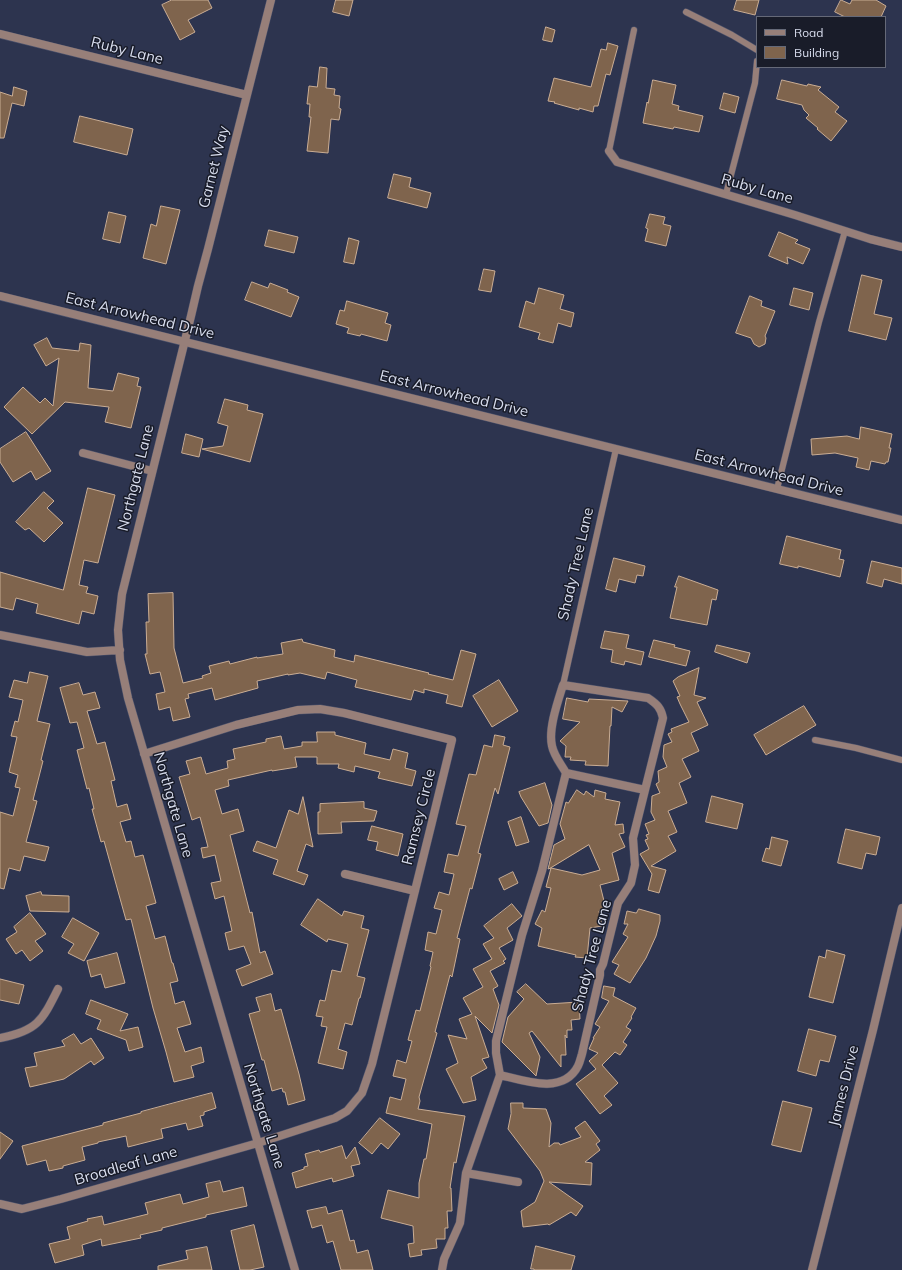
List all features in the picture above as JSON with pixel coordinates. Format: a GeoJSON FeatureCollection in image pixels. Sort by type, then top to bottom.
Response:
{"type":"FeatureCollection","features":[{"type":"Feature","properties":{"kind":"street","name":"Garnet Way"},"geometry":{"type":"LineString","coordinates":[[185,342],[271,0]]}},
{"type":"Feature","properties":{"kind":"street","name":"Ruby Lane"},"geometry":{"type":"LineString","coordinates":[[0,34],[246,95]]}},
{"type":"Feature","properties":{"kind":"street","name":"Ruby Lane"},"geometry":{"type":"LineString","coordinates":[[609,151],[617,162],[795,214],[870,239],[902,247]]}},
{"type":"Feature","properties":{"kind":"street","name":"East Arrowhead Drive"},"geometry":{"type":"LineString","coordinates":[[0,296],[902,520]]}},
{"type":"Feature","properties":{"kind":"street","name":"Northgate Lane"},"geometry":{"type":"LineString","coordinates":[[185,342],[122,594],[118,630],[120,660],[128,698],[144,754],[295,1270]]}},
{"type":"Feature","properties":{"kind":"street"},"geometry":{"type":"LineString","coordinates":[[83,453],[152,471]]}},
{"type":"Feature","properties":{"kind":"street"},"geometry":{"type":"LineString","coordinates":[[0,636],[87,652],[120,650]]}},
{"type":"Feature","properties":{"kind":"street","name":"Shady Tree Lane"},"geometry":{"type":"LineString","coordinates":[[500,1075],[546,1084],[555,1083],[568,1077],[578,1066],[584,1046],[600,970],[603,964],[618,903],[631,883],[636,865],[633,838],[663,718],[661,709],[655,702],[648,698],[563,684],[550,734],[556,757],[566,774]]}},
{"type":"Feature","properties":{"kind":"street","name":"Ramsey Circle"},"geometry":{"type":"LineString","coordinates":[[144,754],[236,725],[298,710],[320,709],[344,713],[452,740],[372,1064],[362,1093],[347,1111],[335,1118],[258,1143]]}},
{"type":"Feature","properties":{"kind":"street"},"geometry":{"type":"LineString","coordinates":[[442,1270],[444,1259],[460,1223],[466,1173],[500,1075],[496,1053],[496,1041],[522,935],[542,871],[566,774],[645,790]]}},
{"type":"Feature","properties":{"kind":"street"},"geometry":{"type":"LineString","coordinates":[[345,874],[415,890]]}},
{"type":"Feature","properties":{"kind":"street","name":"James Drive"},"geometry":{"type":"LineString","coordinates":[[812,1270],[871,1038],[902,908]]}},
{"type":"Feature","properties":{"kind":"street"},"geometry":{"type":"LineString","coordinates":[[0,1038],[17,1035],[28,1031],[47,1012],[58,988]]}},
{"type":"Feature","properties":{"kind":"street","name":"Broadleaf Lane"},"geometry":{"type":"LineString","coordinates":[[0,1204],[22,1209],[258,1143]]}},
{"type":"Feature","properties":{"kind":"street"},"geometry":{"type":"LineString","coordinates":[[466,1173],[518,1182]]}},
{"type":"Feature","properties":{"kind":"lane"},"geometry":{"type":"LineString","coordinates":[[686,12],[732,34],[756,49]]}},
{"type":"Feature","properties":{"kind":"lane"},"geometry":{"type":"LineString","coordinates":[[609,151],[634,30]]}},
{"type":"Feature","properties":{"kind":"lane"},"geometry":{"type":"LineString","coordinates":[[726,194],[755,83],[756,68]]}},
{"type":"Feature","properties":{"kind":"lane"},"geometry":{"type":"LineString","coordinates":[[777,489],[845,231]]}},
{"type":"Feature","properties":{"kind":"lane","name":"Shady Tree Lane"},"geometry":{"type":"LineString","coordinates":[[563,684],[616,449]]}},
{"type":"Feature","properties":{"kind":"lane"},"geometry":{"type":"LineString","coordinates":[[815,740],[856,748],[902,760]]}},
{"type":"Feature","properties":{"kind":"building"},"geometry":{"type":"Polygon","coordinates":[[[172,0],[208,0],[212,8],[188,20],[195,32],[180,40],[162,5],[172,0]]]}},
{"type":"Feature","properties":{"kind":"building"},"geometry":{"type":"Polygon","coordinates":[[[336,0],[353,0],[349,16],[333,12],[336,0]]]}},
{"type":"Feature","properties":{"kind":"building"},"geometry":{"type":"Polygon","coordinates":[[[737,0],[759,0],[755,15],[734,10],[737,0]]]}},
{"type":"Feature","properties":{"kind":"building"},"geometry":{"type":"Polygon","coordinates":[[[841,0],[850,4],[852,0],[876,0],[886,6],[881,16],[843,16],[835,12],[841,0]]]}},
{"type":"Feature","properties":{"kind":"building"},"geometry":{"type":"Polygon","coordinates":[[[546,27],[555,30],[552,42],[543,40],[546,27]]]}},
{"type":"Feature","properties":{"kind":"building"},"geometry":{"type":"Polygon","coordinates":[[[608,43],[618,46],[610,75],[606,74],[598,106],[594,106],[593,112],[579,108],[579,110],[548,101],[554,78],[591,87],[601,49],[606,50],[608,43]]]}},
{"type":"Feature","properties":{"kind":"building"},"geometry":{"type":"Polygon","coordinates":[[[320,67],[327,68],[326,88],[335,89],[334,95],[340,96],[339,108],[341,109],[339,120],[331,119],[328,153],[307,151],[311,117],[309,117],[310,104],[307,104],[309,86],[317,87],[320,67]]]}},
{"type":"Feature","properties":{"kind":"building"},"geometry":{"type":"Polygon","coordinates":[[[653,80],[676,85],[672,104],[679,106],[678,110],[703,116],[699,132],[643,123],[653,80]]]}},
{"type":"Feature","properties":{"kind":"building"},"geometry":{"type":"Polygon","coordinates":[[[782,80],[807,86],[808,84],[821,87],[818,90],[839,107],[835,112],[847,121],[831,141],[806,118],[809,115],[804,110],[802,105],[777,99],[782,80]]]}},
{"type":"Feature","properties":{"kind":"building"},"geometry":{"type":"Polygon","coordinates":[[[14,87],[27,91],[24,106],[12,103],[4,138],[0,138],[0,92],[12,96],[14,87]]]}},
{"type":"Feature","properties":{"kind":"building"},"geometry":{"type":"Polygon","coordinates":[[[724,93],[739,97],[735,113],[720,109],[724,93]]]}},
{"type":"Feature","properties":{"kind":"building"},"geometry":{"type":"Polygon","coordinates":[[[80,116],[133,129],[127,155],[74,142],[80,116]]]}},
{"type":"Feature","properties":{"kind":"building"},"geometry":{"type":"Polygon","coordinates":[[[394,174],[411,178],[409,187],[431,193],[427,208],[388,198],[394,174]]]}},
{"type":"Feature","properties":{"kind":"building"},"geometry":{"type":"Polygon","coordinates":[[[161,206],[180,210],[166,264],[143,258],[151,224],[156,226],[161,206]]]}},
{"type":"Feature","properties":{"kind":"building"},"geometry":{"type":"Polygon","coordinates":[[[109,212],[126,216],[120,243],[103,239],[109,212]]]}},
{"type":"Feature","properties":{"kind":"building"},"geometry":{"type":"Polygon","coordinates":[[[650,214],[665,217],[663,224],[671,226],[666,246],[645,241],[648,229],[646,228],[650,214]]]}},
{"type":"Feature","properties":{"kind":"building"},"geometry":{"type":"Polygon","coordinates":[[[269,230],[298,237],[294,253],[265,246],[269,230]]]}},
{"type":"Feature","properties":{"kind":"building"},"geometry":{"type":"Polygon","coordinates":[[[779,232],[798,240],[795,243],[810,249],[803,264],[787,257],[788,264],[769,256],[779,232]]]}},
{"type":"Feature","properties":{"kind":"building"},"geometry":{"type":"Polygon","coordinates":[[[349,238],[359,241],[354,264],[344,262],[349,238]]]}},
{"type":"Feature","properties":{"kind":"building"},"geometry":{"type":"Polygon","coordinates":[[[484,269],[495,271],[491,292],[479,290],[484,269]]]}},
{"type":"Feature","properties":{"kind":"building"},"geometry":{"type":"Polygon","coordinates":[[[862,275],[882,280],[874,314],[892,318],[886,340],[849,331],[862,275]]]}},
{"type":"Feature","properties":{"kind":"building"},"geometry":{"type":"Polygon","coordinates":[[[252,282],[268,288],[270,283],[288,290],[287,292],[299,297],[291,317],[245,300],[252,282]]]}},
{"type":"Feature","properties":{"kind":"building"},"geometry":{"type":"Polygon","coordinates":[[[539,288],[564,295],[560,309],[574,313],[571,327],[558,323],[553,343],[538,339],[540,333],[519,327],[526,301],[534,304],[539,288]]]}},
{"type":"Feature","properties":{"kind":"building"},"geometry":{"type":"Polygon","coordinates":[[[794,288],[813,293],[809,310],[790,305],[794,288]]]}},
{"type":"Feature","properties":{"kind":"building"},"geometry":{"type":"Polygon","coordinates":[[[750,296],[762,301],[761,306],[775,311],[765,336],[765,344],[759,347],[754,344],[751,338],[736,333],[750,296]]]}},
{"type":"Feature","properties":{"kind":"building"},"geometry":{"type":"Polygon","coordinates":[[[347,301],[388,313],[385,323],[391,325],[387,341],[361,334],[360,336],[347,333],[349,328],[336,324],[340,310],[344,311],[347,301]]]}},
{"type":"Feature","properties":{"kind":"building"},"geometry":{"type":"Polygon","coordinates":[[[47,338],[52,348],[79,351],[80,343],[91,345],[88,388],[113,391],[118,373],[139,378],[137,386],[141,387],[131,428],[105,422],[109,407],[65,402],[32,434],[4,407],[23,387],[40,403],[45,398],[53,406],[59,358],[46,366],[34,345],[47,338]]]}},
{"type":"Feature","properties":{"kind":"building"},"geometry":{"type":"Polygon","coordinates":[[[225,399],[248,405],[247,410],[263,414],[250,462],[202,449],[223,446],[228,426],[218,423],[225,399]]]}},
{"type":"Feature","properties":{"kind":"building"},"geometry":{"type":"Polygon","coordinates":[[[861,427],[892,434],[888,462],[885,464],[871,461],[869,470],[856,467],[858,458],[835,453],[812,455],[811,439],[847,436],[859,439],[861,427]]]}},
{"type":"Feature","properties":{"kind":"building"},"geometry":{"type":"Polygon","coordinates":[[[26,432],[51,471],[36,480],[31,471],[13,482],[0,462],[0,449],[26,432]]]}},
{"type":"Feature","properties":{"kind":"building"},"geometry":{"type":"Polygon","coordinates":[[[186,434],[203,439],[199,457],[182,453],[186,434]]]}},
{"type":"Feature","properties":{"kind":"building"},"geometry":{"type":"Polygon","coordinates":[[[88,488],[115,495],[98,563],[84,560],[79,585],[88,587],[86,593],[98,596],[94,614],[82,611],[79,624],[36,613],[38,604],[16,598],[13,610],[0,607],[0,572],[63,590],[88,488]]]}},
{"type":"Feature","properties":{"kind":"building"},"geometry":{"type":"Polygon","coordinates":[[[44,492],[54,501],[47,508],[63,523],[44,542],[29,528],[25,530],[16,522],[44,492]]]}},
{"type":"Feature","properties":{"kind":"building"},"geometry":{"type":"Polygon","coordinates":[[[787,536],[841,550],[839,559],[844,560],[840,577],[798,566],[798,568],[780,564],[787,536]]]}},
{"type":"Feature","properties":{"kind":"building"},"geometry":{"type":"Polygon","coordinates":[[[614,558],[645,566],[643,576],[637,575],[635,583],[619,579],[616,592],[606,589],[614,558]]]}},
{"type":"Feature","properties":{"kind":"building"},"geometry":{"type":"Polygon","coordinates":[[[872,561],[902,568],[902,584],[884,579],[882,587],[867,583],[872,561]]]}},
{"type":"Feature","properties":{"kind":"building"},"geometry":{"type":"Polygon","coordinates":[[[679,576],[718,590],[716,600],[712,599],[707,625],[670,618],[677,587],[675,587],[679,576]]]}},
{"type":"Feature","properties":{"kind":"building"},"geometry":{"type":"Polygon","coordinates":[[[173,593],[174,648],[183,683],[203,678],[202,676],[211,673],[209,666],[229,661],[230,664],[257,657],[283,654],[281,643],[302,639],[303,642],[335,650],[334,657],[354,662],[355,655],[453,680],[461,650],[476,654],[462,707],[446,703],[448,695],[424,689],[424,693],[414,690],[411,700],[355,687],[357,680],[327,672],[325,679],[300,673],[288,674],[257,681],[258,688],[215,700],[212,688],[188,694],[189,698],[185,699],[190,717],[173,721],[170,707],[159,710],[156,694],[165,692],[160,672],[150,674],[145,654],[147,654],[146,622],[149,622],[148,594],[173,593]]]}},
{"type":"Feature","properties":{"kind":"building"},"geometry":{"type":"Polygon","coordinates":[[[605,631],[629,635],[626,648],[644,652],[641,665],[625,661],[624,665],[611,662],[613,650],[601,648],[605,631]]]}},
{"type":"Feature","properties":{"kind":"building"},"geometry":{"type":"Polygon","coordinates":[[[654,640],[675,645],[674,647],[690,651],[686,666],[649,657],[654,640]]]}},
{"type":"Feature","properties":{"kind":"building"},"geometry":{"type":"Polygon","coordinates":[[[717,645],[750,653],[747,663],[715,652],[717,645]]]}},
{"type":"Feature","properties":{"kind":"building"},"geometry":{"type":"Polygon","coordinates":[[[699,668],[694,695],[706,698],[697,702],[708,725],[691,733],[699,751],[682,759],[691,777],[679,783],[687,803],[668,811],[677,832],[668,836],[676,851],[651,866],[666,870],[659,893],[648,890],[652,874],[640,854],[649,849],[645,840],[648,839],[646,835],[649,834],[645,824],[655,820],[651,812],[652,796],[660,793],[656,784],[659,782],[658,771],[667,767],[663,757],[664,745],[672,742],[668,734],[672,732],[671,729],[689,722],[677,697],[680,696],[673,681],[678,677],[699,668]]]}},
{"type":"Feature","properties":{"kind":"building"},"geometry":{"type":"Polygon","coordinates":[[[30,672],[48,676],[37,721],[50,724],[41,760],[43,761],[33,800],[37,801],[26,842],[49,847],[45,861],[24,856],[20,871],[9,868],[4,889],[0,888],[0,812],[13,816],[20,788],[15,787],[18,775],[9,772],[17,737],[11,736],[15,721],[18,722],[23,700],[9,697],[14,680],[27,683],[30,672]]]}},
{"type":"Feature","properties":{"kind":"building"},"geometry":{"type":"Polygon","coordinates":[[[499,680],[518,711],[492,727],[473,696],[499,680]]]}},
{"type":"Feature","properties":{"kind":"building"},"geometry":{"type":"Polygon","coordinates":[[[79,683],[83,695],[95,692],[100,708],[87,711],[97,744],[105,742],[115,780],[111,781],[117,807],[127,804],[131,819],[120,822],[126,842],[131,841],[135,857],[143,855],[156,903],[146,906],[155,939],[165,936],[178,981],[170,983],[175,1004],[184,1001],[191,1024],[177,1028],[185,1052],[201,1047],[204,1062],[191,1066],[194,1077],[174,1082],[153,1008],[131,919],[126,920],[104,841],[101,842],[92,809],[94,809],[89,788],[87,789],[77,750],[84,748],[77,722],[70,723],[60,688],[79,683]]]}},
{"type":"Feature","properties":{"kind":"building"},"geometry":{"type":"Polygon","coordinates":[[[567,698],[588,702],[589,699],[628,701],[622,712],[612,707],[608,766],[585,765],[586,761],[570,760],[571,757],[565,757],[566,746],[560,741],[580,722],[563,719],[567,698]]]}},
{"type":"Feature","properties":{"kind":"building"},"geometry":{"type":"Polygon","coordinates":[[[804,706],[816,725],[766,755],[754,735],[804,706]]]}},
{"type":"Feature","properties":{"kind":"building"},"geometry":{"type":"Polygon","coordinates":[[[317,732],[335,732],[335,735],[366,743],[364,754],[390,760],[393,749],[408,753],[405,768],[416,771],[412,786],[378,778],[380,772],[355,766],[354,772],[338,768],[339,764],[317,764],[317,757],[295,757],[297,767],[272,770],[228,780],[229,786],[215,790],[222,814],[238,809],[244,831],[230,835],[250,913],[252,912],[260,953],[265,951],[273,974],[242,986],[236,970],[251,964],[244,946],[229,950],[225,933],[232,931],[224,896],[215,899],[211,883],[221,881],[215,855],[203,858],[201,848],[208,847],[200,817],[192,820],[179,777],[190,774],[186,761],[201,757],[206,774],[228,768],[227,761],[235,759],[233,749],[266,742],[266,739],[281,736],[284,749],[302,746],[302,742],[317,742],[317,732]]]}},
{"type":"Feature","properties":{"kind":"building"},"geometry":{"type":"Polygon","coordinates":[[[495,735],[505,737],[503,745],[510,747],[498,794],[495,788],[478,853],[481,854],[472,889],[470,888],[457,938],[460,939],[452,977],[450,975],[435,1032],[437,1033],[419,1097],[420,1101],[418,1109],[465,1116],[456,1163],[454,1162],[450,1188],[452,1211],[447,1211],[448,1228],[445,1228],[445,1239],[436,1239],[437,1248],[421,1250],[422,1255],[410,1257],[408,1244],[414,1243],[413,1226],[381,1218],[388,1190],[419,1198],[419,1183],[424,1159],[426,1159],[432,1124],[386,1113],[390,1097],[401,1100],[406,1079],[393,1076],[397,1060],[406,1063],[412,1041],[408,1040],[416,1010],[420,1011],[431,967],[433,952],[425,950],[428,932],[436,934],[442,910],[434,908],[439,892],[449,895],[454,874],[444,872],[448,854],[458,856],[466,826],[456,824],[469,774],[476,775],[484,745],[492,747],[495,735]]]}},
{"type":"Feature","properties":{"kind":"building"},"geometry":{"type":"Polygon","coordinates":[[[545,783],[552,805],[548,823],[539,826],[519,792],[545,783]]]}},
{"type":"Feature","properties":{"kind":"building"},"geometry":{"type":"Polygon","coordinates":[[[577,790],[584,795],[586,791],[594,797],[595,790],[606,793],[605,799],[620,802],[615,825],[623,824],[624,833],[619,834],[625,847],[612,853],[619,880],[600,885],[606,909],[599,911],[602,926],[590,928],[587,958],[575,957],[576,955],[538,946],[542,928],[535,924],[542,910],[545,912],[551,888],[546,887],[551,868],[548,869],[554,845],[565,839],[560,824],[566,802],[568,803],[577,790]],[[589,845],[551,868],[582,875],[600,870],[589,845]]]}},
{"type":"Feature","properties":{"kind":"building"},"geometry":{"type":"Polygon","coordinates":[[[712,796],[743,804],[737,829],[706,822],[712,796]]]}},
{"type":"Feature","properties":{"kind":"building"},"geometry":{"type":"Polygon","coordinates":[[[303,797],[313,847],[306,844],[297,871],[308,875],[304,885],[273,874],[278,860],[253,851],[257,841],[276,848],[289,810],[298,814],[303,797]]]}},
{"type":"Feature","properties":{"kind":"building"},"geometry":{"type":"Polygon","coordinates":[[[364,802],[364,808],[377,811],[374,821],[341,822],[342,833],[318,834],[318,812],[320,812],[320,804],[364,802]]]}},
{"type":"Feature","properties":{"kind":"building"},"geometry":{"type":"Polygon","coordinates":[[[521,817],[529,842],[516,846],[508,822],[521,817]]]}},
{"type":"Feature","properties":{"kind":"building"},"geometry":{"type":"Polygon","coordinates":[[[372,826],[403,834],[398,856],[376,850],[378,842],[368,840],[372,826]]]}},
{"type":"Feature","properties":{"kind":"building"},"geometry":{"type":"Polygon","coordinates":[[[846,829],[880,837],[876,855],[866,853],[862,869],[838,863],[846,829]]]}},
{"type":"Feature","properties":{"kind":"building"},"geometry":{"type":"Polygon","coordinates":[[[772,837],[788,841],[781,866],[762,861],[766,848],[769,849],[772,837]]]}},
{"type":"Feature","properties":{"kind":"building"},"geometry":{"type":"Polygon","coordinates":[[[513,872],[518,883],[504,890],[499,879],[513,872]]]}},
{"type":"Feature","properties":{"kind":"building"},"geometry":{"type":"Polygon","coordinates":[[[41,892],[42,895],[69,896],[69,912],[30,911],[26,896],[41,892]]]}},
{"type":"Feature","properties":{"kind":"building"},"geometry":{"type":"Polygon","coordinates":[[[318,899],[342,916],[344,911],[364,916],[361,928],[369,930],[357,976],[365,978],[360,998],[352,1025],[345,1023],[338,1049],[347,1052],[343,1069],[318,1063],[327,1027],[321,1026],[323,1017],[316,1016],[320,1000],[325,1001],[332,970],[341,972],[348,944],[328,939],[327,942],[301,925],[318,899]]]}},
{"type":"Feature","properties":{"kind":"building"},"geometry":{"type":"Polygon","coordinates":[[[512,904],[522,916],[507,928],[513,940],[499,948],[506,959],[503,961],[505,963],[490,971],[498,986],[493,989],[499,1005],[492,1033],[475,1016],[489,1057],[482,1059],[487,1068],[471,1077],[476,1100],[463,1103],[446,1069],[458,1063],[448,1035],[467,1039],[459,1019],[472,1014],[463,998],[483,987],[473,969],[492,959],[483,944],[494,938],[484,926],[512,904]]]}},
{"type":"Feature","properties":{"kind":"building"},"geometry":{"type":"Polygon","coordinates":[[[639,909],[660,915],[660,921],[656,936],[646,958],[630,983],[614,974],[619,965],[612,962],[628,937],[623,934],[628,924],[624,924],[627,911],[636,913],[639,909]]]}},
{"type":"Feature","properties":{"kind":"building"},"geometry":{"type":"Polygon","coordinates":[[[30,913],[46,934],[35,941],[43,951],[30,961],[22,950],[16,954],[6,939],[17,932],[14,927],[30,913]]]}},
{"type":"Feature","properties":{"kind":"building"},"geometry":{"type":"Polygon","coordinates":[[[73,918],[99,933],[84,961],[68,953],[74,944],[62,937],[73,918]]]}},
{"type":"Feature","properties":{"kind":"building"},"geometry":{"type":"Polygon","coordinates":[[[827,950],[845,955],[833,1003],[809,997],[819,956],[825,958],[827,950]]]}},
{"type":"Feature","properties":{"kind":"building"},"geometry":{"type":"Polygon","coordinates":[[[117,953],[125,983],[105,988],[101,974],[91,977],[87,961],[117,953]]]}},
{"type":"Feature","properties":{"kind":"building"},"geometry":{"type":"Polygon","coordinates":[[[0,979],[24,985],[19,1004],[0,1000],[0,979]]]}},
{"type":"Feature","properties":{"kind":"building"},"geometry":{"type":"Polygon","coordinates":[[[526,984],[547,1004],[579,1002],[580,1019],[571,1020],[572,1030],[567,1030],[567,1038],[565,1035],[566,1055],[561,1055],[561,1067],[532,1031],[529,1033],[540,1057],[536,1076],[502,1042],[508,1017],[524,999],[517,992],[526,984]]]}},
{"type":"Feature","properties":{"kind":"building"},"geometry":{"type":"Polygon","coordinates":[[[604,986],[615,988],[613,996],[636,1008],[626,1027],[631,1030],[623,1042],[627,1045],[620,1055],[615,1052],[602,1065],[618,1083],[604,1096],[612,1105],[600,1114],[576,1084],[596,1069],[589,1061],[598,1053],[589,1049],[593,1038],[600,1027],[595,1024],[609,1001],[602,998],[604,986]]]}},
{"type":"Feature","properties":{"kind":"building"},"geometry":{"type":"Polygon","coordinates":[[[271,994],[275,1011],[281,1009],[305,1100],[288,1105],[285,1092],[283,1092],[282,1088],[272,1091],[264,1060],[262,1060],[249,1014],[260,1011],[256,998],[271,994]]]}},
{"type":"Feature","properties":{"kind":"building"},"geometry":{"type":"Polygon","coordinates":[[[91,1000],[128,1014],[120,1031],[138,1027],[143,1047],[129,1051],[126,1040],[97,1029],[101,1020],[86,1014],[91,1000]]]}},
{"type":"Feature","properties":{"kind":"building"},"geometry":{"type":"Polygon","coordinates":[[[809,1029],[836,1036],[829,1062],[820,1060],[816,1076],[798,1071],[809,1029]]]}},
{"type":"Feature","properties":{"kind":"building"},"geometry":{"type":"Polygon","coordinates":[[[74,1034],[81,1044],[91,1038],[104,1058],[94,1065],[91,1061],[64,1079],[30,1087],[25,1068],[37,1066],[34,1053],[65,1046],[62,1041],[74,1034]]]}},
{"type":"Feature","properties":{"kind":"building"},"geometry":{"type":"Polygon","coordinates":[[[212,1093],[216,1108],[204,1112],[204,1115],[200,1116],[203,1126],[188,1130],[186,1123],[161,1129],[163,1138],[128,1147],[126,1136],[98,1142],[82,1147],[85,1160],[63,1166],[63,1168],[49,1171],[46,1160],[27,1165],[22,1146],[103,1125],[103,1123],[212,1093]]]}},
{"type":"Feature","properties":{"kind":"building"},"geometry":{"type":"Polygon","coordinates":[[[783,1101],[812,1108],[801,1152],[772,1145],[783,1101]]]}},
{"type":"Feature","properties":{"kind":"building"},"geometry":{"type":"Polygon","coordinates":[[[511,1103],[523,1103],[523,1108],[546,1109],[551,1123],[549,1147],[554,1143],[559,1143],[560,1145],[581,1137],[575,1128],[585,1121],[600,1141],[596,1144],[600,1150],[585,1162],[592,1163],[591,1185],[549,1182],[583,1206],[576,1216],[571,1212],[549,1225],[523,1227],[521,1211],[535,1202],[544,1181],[540,1171],[508,1129],[511,1114],[511,1103]]]}},
{"type":"Feature","properties":{"kind":"building"},"geometry":{"type":"Polygon","coordinates":[[[380,1118],[400,1134],[388,1149],[381,1143],[372,1154],[359,1143],[380,1118]]]}},
{"type":"Feature","properties":{"kind":"building"},"geometry":{"type":"Polygon","coordinates":[[[0,1132],[13,1141],[0,1159],[0,1132]]]}},
{"type":"Feature","properties":{"kind":"building"},"geometry":{"type":"Polygon","coordinates":[[[342,1146],[346,1159],[355,1147],[360,1164],[351,1166],[354,1176],[333,1182],[332,1178],[296,1188],[292,1173],[308,1166],[305,1154],[319,1150],[320,1152],[342,1146]]]}},
{"type":"Feature","properties":{"kind":"building"},"geometry":{"type":"Polygon","coordinates":[[[220,1181],[223,1192],[243,1187],[247,1206],[206,1215],[206,1217],[162,1228],[162,1230],[140,1235],[141,1238],[102,1246],[101,1239],[82,1245],[84,1255],[55,1263],[49,1244],[70,1239],[67,1227],[88,1221],[87,1219],[102,1216],[104,1225],[148,1214],[145,1203],[180,1194],[183,1204],[209,1197],[206,1184],[220,1181]]]}},
{"type":"Feature","properties":{"kind":"building"},"geometry":{"type":"Polygon","coordinates":[[[326,1207],[328,1214],[342,1210],[350,1241],[354,1240],[357,1253],[368,1250],[373,1270],[341,1270],[333,1241],[327,1243],[322,1225],[312,1228],[307,1211],[326,1207]]]}},
{"type":"Feature","properties":{"kind":"building"},"geometry":{"type":"Polygon","coordinates":[[[254,1225],[264,1267],[250,1270],[240,1270],[231,1231],[254,1225]]]}},
{"type":"Feature","properties":{"kind":"building"},"geometry":{"type":"Polygon","coordinates":[[[536,1246],[575,1256],[571,1270],[531,1269],[536,1246]]]}},
{"type":"Feature","properties":{"kind":"building"},"geometry":{"type":"Polygon","coordinates":[[[207,1247],[212,1270],[158,1270],[158,1266],[188,1259],[186,1251],[207,1247]]]}}]}
